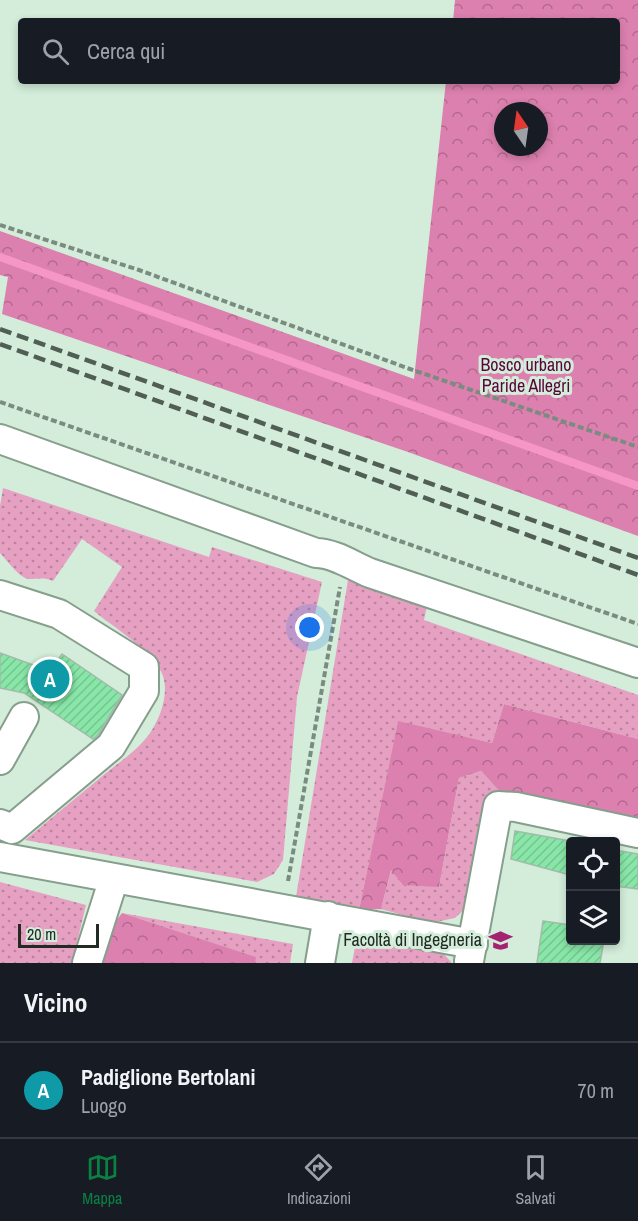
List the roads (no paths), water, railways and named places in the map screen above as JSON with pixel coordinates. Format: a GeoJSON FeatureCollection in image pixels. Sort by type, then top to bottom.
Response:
{"type":"FeatureCollection","features":[{"type":"Feature","properties":{"kind":"street"},"geometry":{"type":"LineString","coordinates":[[0,439],[345,562],[370,573],[638,663]]}},
{"type":"Feature","properties":{"kind":"street"},"geometry":{"type":"LineString","coordinates":[[0,595],[58,614],[144,667],[144,691],[111,746],[12,829],[0,824]]}},
{"type":"Feature","properties":{"kind":"street"},"geometry":{"type":"LineString","coordinates":[[0,760],[24,717]]}},
{"type":"Feature","properties":{"kind":"street"},"geometry":{"type":"LineString","coordinates":[[0,857],[371,924],[471,953],[498,806],[516,807],[638,833]]}},
{"type":"Feature","properties":{"kind":"street"},"geometry":{"type":"LineString","coordinates":[[87,963],[114,878]]}},
{"type":"Feature","properties":{"kind":"street"},"geometry":{"type":"LineString","coordinates":[[320,963],[328,916]]}},
{"type":"Feature","properties":{"kind":"waterway"},"geometry":{"type":"LineString","coordinates":[[0,257],[638,486]]}},
{"type":"Feature","properties":{"kind":"railway"},"geometry":{"type":"LineString","coordinates":[[0,329],[638,558]]}},
{"type":"Feature","properties":{"kind":"railway"},"geometry":{"type":"LineString","coordinates":[[0,344],[638,575]]}},
{"type":"Feature","properties":{"kind":"place","name":"Padiglione Bertolani"},"geometry":{"type":"Point","coordinates":[50,679]}},
{"type":"Feature","properties":{"kind":"place","name":"Facoltà di Ingegneria"},"geometry":{"type":"Point","coordinates":[500,940]}},
{"type":"Feature","properties":{"kind":"park label","name":"Bosco urbano Paride Allegri"},"geometry":{"type":"Point","coordinates":[526,376]}}]}
